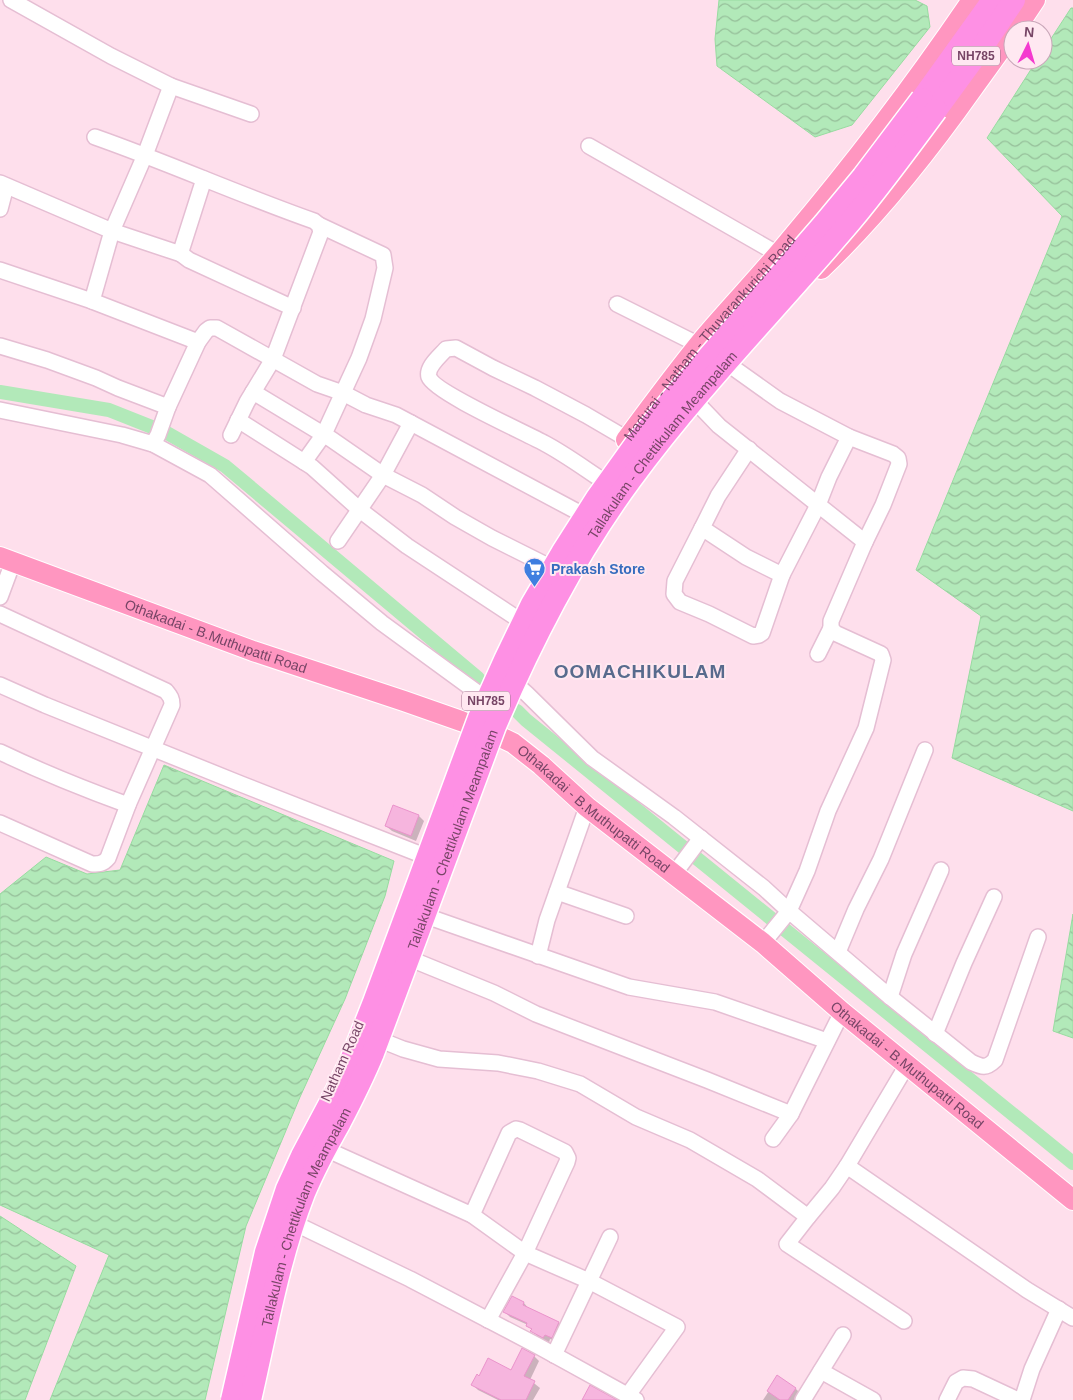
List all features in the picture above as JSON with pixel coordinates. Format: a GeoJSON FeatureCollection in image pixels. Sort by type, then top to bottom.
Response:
{"type":"FeatureCollection","features":[{"type":"Feature","properties":{"kind":"highway","name":"Tallakulam - Chettikulam Meampalam"},"geometry":{"type":"LineString","coordinates":[[250,1400],[284,1255],[296,1215],[324,1151],[358,1087],[373,1053],[495,726],[517,674],[550,608],[589,542],[673,425],[850,222],[929,105],[993,0]]}},
{"type":"Feature","properties":{"kind":"highway","name":"Tallakulam - Chettikulam Meampalam"},"geometry":{"type":"LineString","coordinates":[[232,1400],[266,1252],[287,1189],[350,1063],[479,718],[528,612],[597,498],[635,445],[673,398],[863,178],[985,43],[1014,0]]}},
{"type":"Feature","properties":{"kind":"main road","name":"Madurai - Natham - Thuvarankurichi Road"},"geometry":{"type":"LineString","coordinates":[[470,725],[518,620],[576,511],[627,439],[699,345],[778,254],[874,135],[972,0]]}},
{"type":"Feature","properties":{"kind":"main road","name":"Madurai - Natham - Thuvarankurichi Road"},"geometry":{"type":"LineString","coordinates":[[1021,20],[1035,0]]}},
{"type":"Feature","properties":{"kind":"main road","name":"Madurai - Natham - Thuvarankurichi Road"},"geometry":{"type":"LineString","coordinates":[[496,735],[527,662],[568,583],[597,535],[652,456],[728,364],[776,311],[857,234],[886,202],[950,120],[1003,46]]}},
{"type":"Feature","properties":{"kind":"main road","name":"Othakadai - B.Muthupatti Road"},"geometry":{"type":"LineString","coordinates":[[6,560],[252,651],[404,701],[496,735],[513,744],[535,760],[587,806],[674,874],[777,926],[842,1012],[1073,1200]]}},
{"type":"Feature","properties":{"kind":"main road","name":"Natham Road"},"geometry":{"type":"LineString","coordinates":[[226,1400],[259,1258],[277,1198],[349,1051],[470,725]]}},
{"type":"Feature","properties":{"kind":"main road","name":"Natham Road"},"geometry":{"type":"LineString","coordinates":[[256,1400],[298,1225],[312,1189],[365,1084],[383,1041],[496,735]]}},
{"type":"Feature","properties":{"kind":"street"},"geometry":{"type":"LineString","coordinates":[[11,0],[111,56],[171,86],[251,114]]}},
{"type":"Feature","properties":{"kind":"street"},"geometry":{"type":"LineString","coordinates":[[92,301],[112,232],[145,155],[171,86]]}},
{"type":"Feature","properties":{"kind":"street"},"geometry":{"type":"LineString","coordinates":[[95,137],[145,155],[273,207],[314,221],[384,255],[384,268],[373,319],[359,358],[324,434],[304,462]]}},
{"type":"Feature","properties":{"kind":"street"},"geometry":{"type":"LineString","coordinates":[[589,146],[778,254]]}},
{"type":"Feature","properties":{"kind":"street"},"geometry":{"type":"LineString","coordinates":[[182,254],[182,248],[204,179]]}},
{"type":"Feature","properties":{"kind":"street"},"geometry":{"type":"LineString","coordinates":[[0,209],[3,185],[112,232],[182,254],[189,260],[293,308]]}},
{"type":"Feature","properties":{"kind":"street"},"geometry":{"type":"LineString","coordinates":[[231,435],[253,392],[274,359],[321,232],[319,225]]}},
{"type":"Feature","properties":{"kind":"street"},"geometry":{"type":"LineString","coordinates":[[0,270],[92,301],[198,342]]}},
{"type":"Feature","properties":{"kind":"street"},"geometry":{"type":"LineString","coordinates":[[616,304],[699,345]]}},
{"type":"Feature","properties":{"kind":"street"},"geometry":{"type":"LineString","coordinates":[[155,439],[198,342],[210,328],[217,328],[317,384],[343,393],[366,405],[396,415],[576,511]]}},
{"type":"Feature","properties":{"kind":"street"},"geometry":{"type":"LineString","coordinates":[[0,346],[47,360],[96,378],[166,413]]}},
{"type":"Feature","properties":{"kind":"street"},"geometry":{"type":"LineString","coordinates":[[599,478],[546,443],[460,400],[432,382],[428,375],[430,369],[446,349],[456,348],[586,415],[627,439]]}},
{"type":"Feature","properties":{"kind":"street"},"geometry":{"type":"LineString","coordinates":[[728,364],[780,401],[849,437],[893,454],[898,458],[899,464],[883,505],[865,542],[831,621],[831,628],[818,654]]}},
{"type":"Feature","properties":{"kind":"street"},"geometry":{"type":"LineString","coordinates":[[253,392],[324,434],[383,475],[422,495],[492,538],[546,565]]}},
{"type":"Feature","properties":{"kind":"street"},"geometry":{"type":"LineString","coordinates":[[696,402],[720,426],[865,542]]}},
{"type":"Feature","properties":{"kind":"street"},"geometry":{"type":"LineString","coordinates":[[0,410],[122,435],[155,439],[210,476],[382,623],[482,696]]}},
{"type":"Feature","properties":{"kind":"street"},"geometry":{"type":"LineString","coordinates":[[238,420],[312,467],[360,510],[407,546],[518,620]]}},
{"type":"Feature","properties":{"kind":"street"},"geometry":{"type":"LineString","coordinates":[[338,541],[383,475],[411,423]]}},
{"type":"Feature","properties":{"kind":"street"},"geometry":{"type":"LineString","coordinates":[[749,448],[718,496],[675,581],[674,594],[680,602],[753,636],[759,635],[762,632],[782,576],[818,505],[828,477],[849,437]]}},
{"type":"Feature","properties":{"kind":"street"},"geometry":{"type":"LineString","coordinates":[[702,528],[746,557],[782,576]]}},
{"type":"Feature","properties":{"kind":"street"},"geometry":{"type":"LineString","coordinates":[[0,597],[6,560]]}},
{"type":"Feature","properties":{"kind":"street"},"geometry":{"type":"LineString","coordinates":[[0,614],[166,691],[172,700],[172,705],[128,805],[108,858],[104,862],[92,864],[0,823]]}},
{"type":"Feature","properties":{"kind":"street"},"geometry":{"type":"LineString","coordinates":[[777,926],[807,872],[828,812],[866,728],[882,666],[881,654],[835,633],[831,628]]}},
{"type":"Feature","properties":{"kind":"street"},"geometry":{"type":"LineString","coordinates":[[0,685],[303,809],[422,854]]}},
{"type":"Feature","properties":{"kind":"street"},"geometry":{"type":"LineString","coordinates":[[517,685],[592,758],[674,817],[694,847],[764,888],[777,926],[838,952],[890,997],[971,1062],[982,1066],[989,1065],[995,1060],[1038,937]]}},
{"type":"Feature","properties":{"kind":"street"},"geometry":{"type":"LineString","coordinates":[[838,952],[856,909],[881,859],[925,750]]}},
{"type":"Feature","properties":{"kind":"street"},"geometry":{"type":"LineString","coordinates":[[0,752],[90,792],[128,805]]}},
{"type":"Feature","properties":{"kind":"street"},"geometry":{"type":"LineString","coordinates":[[538,956],[547,920],[587,806]]}},
{"type":"Feature","properties":{"kind":"street"},"geometry":{"type":"LineString","coordinates":[[674,874],[694,847]]}},
{"type":"Feature","properties":{"kind":"street"},"geometry":{"type":"LineString","coordinates":[[890,997],[904,954],[941,870]]}},
{"type":"Feature","properties":{"kind":"street"},"geometry":{"type":"LineString","coordinates":[[557,892],[626,916]]}},
{"type":"Feature","properties":{"kind":"street"},"geometry":{"type":"LineString","coordinates":[[935,1034],[994,896]]}},
{"type":"Feature","properties":{"kind":"street"},"geometry":{"type":"LineString","coordinates":[[429,917],[629,987],[715,1002],[827,1041]]}},
{"type":"Feature","properties":{"kind":"street"},"geometry":{"type":"LineString","coordinates":[[413,960],[494,993],[536,1014],[791,1114]]}},
{"type":"Feature","properties":{"kind":"street"},"geometry":{"type":"LineString","coordinates":[[773,1139],[791,1114],[842,1012]]}},
{"type":"Feature","properties":{"kind":"street"},"geometry":{"type":"LineString","coordinates":[[383,1041],[402,1049],[439,1059],[498,1063],[538,1070],[580,1084],[636,1116],[690,1140],[757,1179],[808,1218]]}},
{"type":"Feature","properties":{"kind":"street"},"geometry":{"type":"LineString","coordinates":[[904,1321],[787,1244],[832,1188],[847,1166],[907,1065]]}},
{"type":"Feature","properties":{"kind":"street"},"geometry":{"type":"LineString","coordinates":[[472,1215],[509,1133],[516,1129],[520,1130],[565,1152],[568,1162],[525,1253],[488,1320]]}},
{"type":"Feature","properties":{"kind":"street"},"geometry":{"type":"LineString","coordinates":[[298,1225],[410,1279],[632,1398],[677,1327],[589,1281],[525,1253],[472,1215],[330,1151]]}},
{"type":"Feature","properties":{"kind":"street"},"geometry":{"type":"LineString","coordinates":[[847,1166],[1027,1290],[1073,1318]]}},
{"type":"Feature","properties":{"kind":"street"},"geometry":{"type":"LineString","coordinates":[[554,1355],[610,1237]]}},
{"type":"Feature","properties":{"kind":"street"},"geometry":{"type":"LineString","coordinates":[[1022,1400],[1032,1369],[1059,1310]]}},
{"type":"Feature","properties":{"kind":"street"},"geometry":{"type":"LineString","coordinates":[[803,1400],[843,1335]]}},
{"type":"Feature","properties":{"kind":"street"},"geometry":{"type":"LineString","coordinates":[[821,1371],[872,1400]]}},
{"type":"Feature","properties":{"kind":"street"},"geometry":{"type":"LineString","coordinates":[[948,1400],[956,1382],[962,1378],[973,1379],[1018,1400]]}},
{"type":"Feature","properties":{"kind":"water"},"geometry":{"type":"Polygon","coordinates":[[[719,0],[915,0],[927,6],[930,27],[852,125],[815,137],[717,66],[715,39],[719,0]]]}},
{"type":"Feature","properties":{"kind":"water"},"geometry":{"type":"Polygon","coordinates":[[[1071,8],[1073,8],[1073,811],[952,758],[981,616],[916,570],[1062,216],[987,138],[1031,70],[1053,70],[1053,36],[1071,8]]]}},
{"type":"Feature","properties":{"kind":"water"},"geometry":{"type":"Polygon","coordinates":[[[164,765],[394,861],[385,896],[345,999],[300,1097],[246,1226],[205,1400],[50,1400],[109,1255],[0,1205],[0,894],[46,857],[87,874],[120,870],[164,765]]]}},
{"type":"Feature","properties":{"kind":"water"},"geometry":{"type":"Polygon","coordinates":[[[1073,914],[1073,1038],[1053,1031],[1073,914]]]}},
{"type":"Feature","properties":{"kind":"water"},"geometry":{"type":"Polygon","coordinates":[[[0,1216],[76,1266],[25,1400],[0,1400],[0,1216]]]}},
{"type":"Feature","properties":{"kind":"building"},"geometry":{"type":"Polygon","coordinates":[[[393,805],[419,815],[411,836],[385,826],[393,805]]]}},
{"type":"Feature","properties":{"kind":"building"},"geometry":{"type":"Polygon","coordinates":[[[512,1296],[524,1302],[523,1305],[559,1322],[552,1338],[545,1335],[543,1338],[530,1331],[532,1329],[526,1326],[527,1323],[503,1312],[512,1296]]]}},
{"type":"Feature","properties":{"kind":"building"},"geometry":{"type":"Polygon","coordinates":[[[522,1348],[535,1355],[524,1376],[535,1381],[526,1400],[501,1400],[471,1385],[477,1374],[479,1376],[488,1358],[511,1370],[522,1348]]]}},
{"type":"Feature","properties":{"kind":"building"},"geometry":{"type":"Polygon","coordinates":[[[777,1375],[796,1388],[788,1400],[780,1400],[767,1391],[777,1375]]]}},
{"type":"Feature","properties":{"kind":"building"},"geometry":{"type":"Polygon","coordinates":[[[590,1385],[617,1400],[582,1400],[590,1385]]]}},
{"type":"Feature","properties":{"kind":"waterway"},"geometry":{"type":"LineString","coordinates":[[0,392],[109,410],[167,433],[225,466],[478,678]]}},
{"type":"Feature","properties":{"kind":"waterway"},"geometry":{"type":"LineString","coordinates":[[517,711],[1073,1163]]}},
{"type":"Feature","properties":{"kind":"place","name":"Prakash Store"},"geometry":{"type":"Point","coordinates":[535,588]}},
{"type":"Feature","properties":{"kind":"district","name":"OOMACHIKULAM"},"geometry":{"type":"Point","coordinates":[640,671]}}]}
